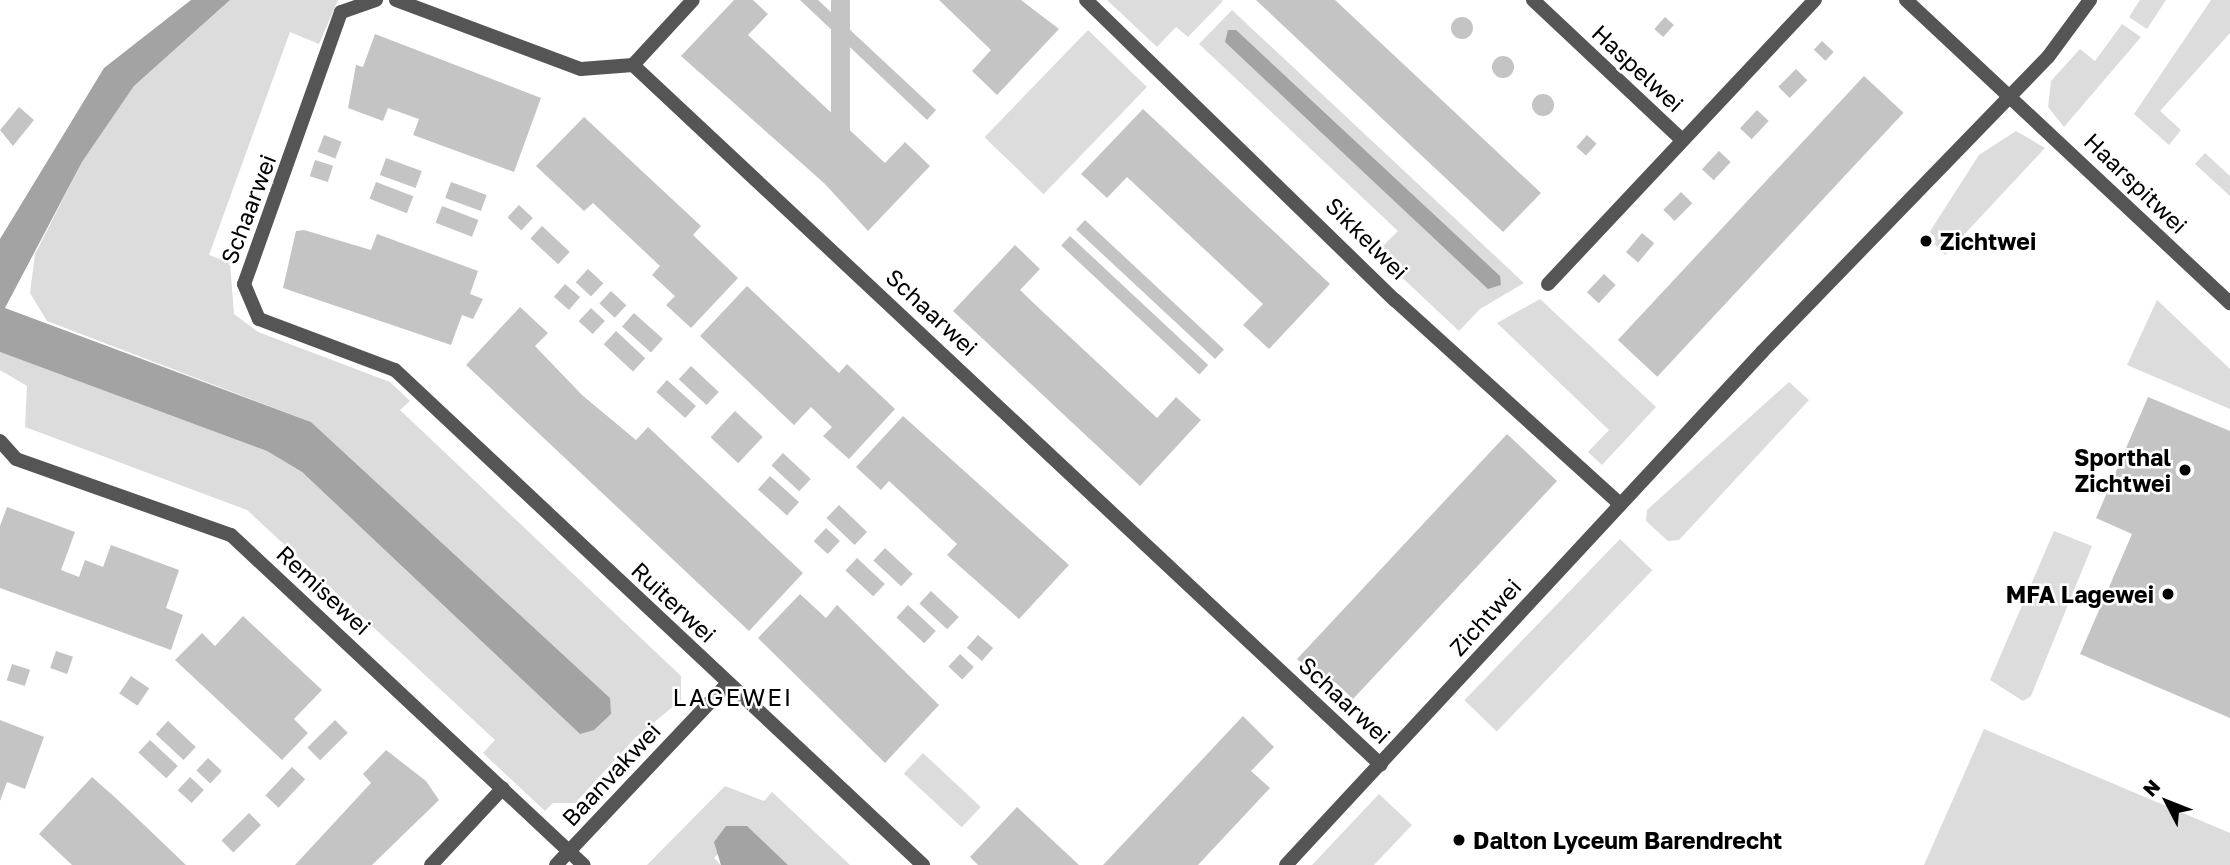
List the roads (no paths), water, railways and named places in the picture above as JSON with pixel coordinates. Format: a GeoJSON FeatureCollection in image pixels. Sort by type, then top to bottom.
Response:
{"type":"FeatureCollection","features":[{"type":"Feature","properties":{"kind":"street","name":"Schaarwei"},"geometry":{"type":"LineString","coordinates":[[376,0],[341,12],[244,284],[259,319],[395,370]]}},
{"type":"Feature","properties":{"kind":"street"},"geometry":{"type":"LineString","coordinates":[[396,0],[580,69],[634,65],[693,0]]}},
{"type":"Feature","properties":{"kind":"street","name":"Sikkelwei"},"geometry":{"type":"LineString","coordinates":[[1086,0],[1395,300],[1620,504]]}},
{"type":"Feature","properties":{"kind":"street","name":"Haspelwei"},"geometry":{"type":"LineString","coordinates":[[1533,0],[1682,140]]}},
{"type":"Feature","properties":{"kind":"street","name":"Haspelwei"},"geometry":{"type":"LineString","coordinates":[[1548,284],[1815,0]]}},
{"type":"Feature","properties":{"kind":"street"},"geometry":{"type":"LineString","coordinates":[[1906,0],[2011,95]]}},
{"type":"Feature","properties":{"kind":"street","name":"Zichtwei"},"geometry":{"type":"LineString","coordinates":[[1286,865],[1620,504],[2011,95],[2090,0]]}},
{"type":"Feature","properties":{"kind":"street","name":"Schaarwei"},"geometry":{"type":"LineString","coordinates":[[634,65],[1381,765]]}},
{"type":"Feature","properties":{"kind":"street","name":"Haarspitwei"},"geometry":{"type":"LineString","coordinates":[[2011,95],[2230,303]]}},
{"type":"Feature","properties":{"kind":"street","name":"Ruiterwei"},"geometry":{"type":"LineString","coordinates":[[395,370],[923,865]]}},
{"type":"Feature","properties":{"kind":"street","name":"Remisewei"},"geometry":{"type":"LineString","coordinates":[[0,441],[16,459],[231,535],[584,865]]}},
{"type":"Feature","properties":{"kind":"street","name":"Baanvakwei"},"geometry":{"type":"LineString","coordinates":[[556,865],[727,684]]}},
{"type":"Feature","properties":{"kind":"street"},"geometry":{"type":"LineString","coordinates":[[431,865],[503,788]]}},
{"type":"Feature","properties":{"kind":"place","name":"Zichtwei"},"geometry":{"type":"Point","coordinates":[1926,241]}},
{"type":"Feature","properties":{"kind":"place","name":"Sporthal Zichtwei"},"geometry":{"type":"Point","coordinates":[2185,470]}},
{"type":"Feature","properties":{"kind":"place","name":"MFA Lagewei"},"geometry":{"type":"Point","coordinates":[2168,594]}},
{"type":"Feature","properties":{"kind":"place","name":"Dalton Lyceum Barendrecht"},"geometry":{"type":"Point","coordinates":[1459,840]}},
{"type":"Feature","properties":{"kind":"district","name":"LAGEWEI"},"geometry":{"type":"Point","coordinates":[733,697]}}]}
